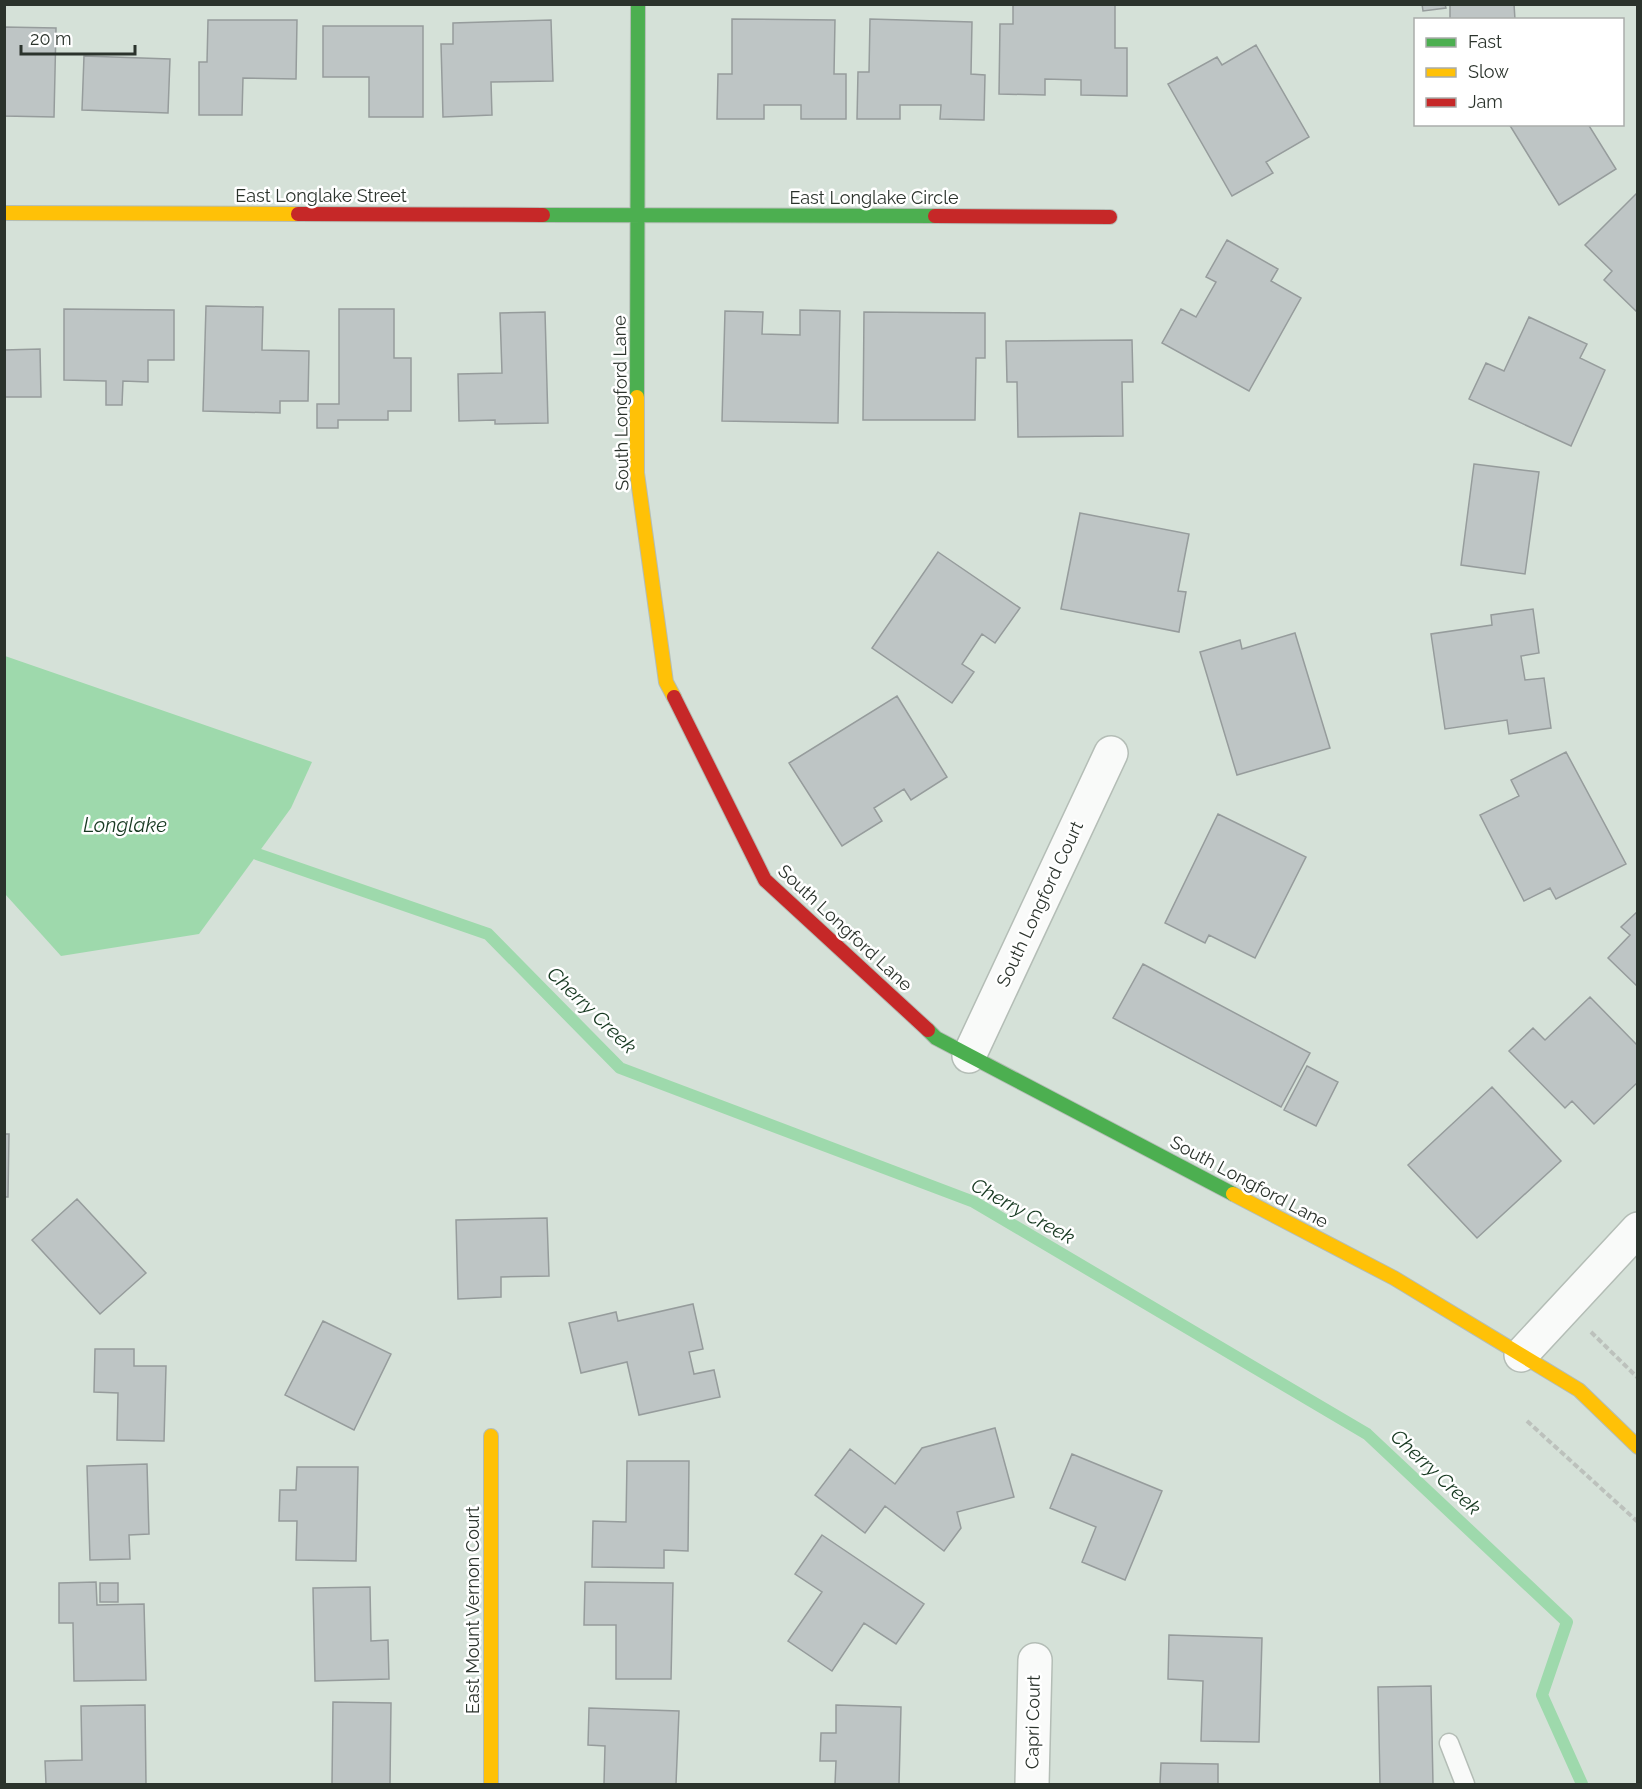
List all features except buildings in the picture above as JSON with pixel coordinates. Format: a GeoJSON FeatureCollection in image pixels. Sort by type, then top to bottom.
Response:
{"type":"FeatureCollection","features":[{"type":"Feature","properties":{"kind":"street","name":"South Longford Lane"},"geometry":{"type":"LineString","coordinates":[[638,4],[637,473],[666,682],[765,880],[936,1038],[1394,1278],[1579,1390],[1638,1447]]}},
{"type":"Feature","properties":{"kind":"street","name":"East Longlake Street"},"geometry":{"type":"LineString","coordinates":[[4,213],[638,214]]}},
{"type":"Feature","properties":{"kind":"street","name":"East Longlake Circle"},"geometry":{"type":"LineString","coordinates":[[638,214],[1110,217]]}},
{"type":"Feature","properties":{"kind":"street","name":"South Longford Court"},"geometry":{"type":"LineString","coordinates":[[969,1056],[1111,753]]}},
{"type":"Feature","properties":{"kind":"street"},"geometry":{"type":"LineString","coordinates":[[1521,1355],[1638,1229]]}},
{"type":"Feature","properties":{"kind":"street","name":"East Mount Vernon Court"},"geometry":{"type":"LineString","coordinates":[[491,1436],[491,1785]]}},
{"type":"Feature","properties":{"kind":"street","name":"Capri Court"},"geometry":{"type":"LineString","coordinates":[[1032,1785],[1035,1660]]}},
{"type":"Feature","properties":{"kind":"lane"},"geometry":{"type":"LineString","coordinates":[[1449,1743],[1465,1785]]}},
{"type":"Feature","properties":{"kind":"path"},"geometry":{"type":"LineString","coordinates":[[1566,1307],[1638,1378]]}},
{"type":"Feature","properties":{"kind":"path"},"geometry":{"type":"LineString","coordinates":[[1527,1421],[1638,1522]]}},
{"type":"Feature","properties":{"kind":"water","name":"Longlake"},"geometry":{"type":"Polygon","coordinates":[[[5,656],[312,762],[291,808],[199,934],[61,956],[5,894],[5,656]]]}},
{"type":"Feature","properties":{"kind":"waterway","name":"Cherry Creek"},"geometry":{"type":"LineString","coordinates":[[257,854],[488,934],[620,1068],[974,1202],[1367,1434],[1567,1622],[1542,1695],[1582,1784]]}},
{"type":"Feature","properties":{"kind":"traffic: fast"},"geometry":{"type":"LineString","coordinates":[[637,397],[638,4]]}},
{"type":"Feature","properties":{"kind":"traffic: fast"},"geometry":{"type":"LineString","coordinates":[[543,215],[935,216]]}},
{"type":"Feature","properties":{"kind":"traffic: fast"},"geometry":{"type":"LineString","coordinates":[[928,1030],[936,1038],[1233,1194]]}},
{"type":"Feature","properties":{"kind":"traffic: slow"},"geometry":{"type":"LineString","coordinates":[[4,213],[298,214]]}},
{"type":"Feature","properties":{"kind":"traffic: slow"},"geometry":{"type":"LineString","coordinates":[[637,397],[637,473],[666,682],[674,697]]}},
{"type":"Feature","properties":{"kind":"traffic: slow"},"geometry":{"type":"LineString","coordinates":[[1233,1194],[1394,1278],[1579,1390],[1638,1447]]}},
{"type":"Feature","properties":{"kind":"traffic: slow"},"geometry":{"type":"LineString","coordinates":[[491,1436],[491,1784]]}},
{"type":"Feature","properties":{"kind":"traffic: jam"},"geometry":{"type":"LineString","coordinates":[[298,214],[543,215]]}},
{"type":"Feature","properties":{"kind":"traffic: jam"},"geometry":{"type":"LineString","coordinates":[[935,216],[1110,217]]}},
{"type":"Feature","properties":{"kind":"traffic: jam"},"geometry":{"type":"LineString","coordinates":[[674,697],[765,880],[928,1030]]}}]}
